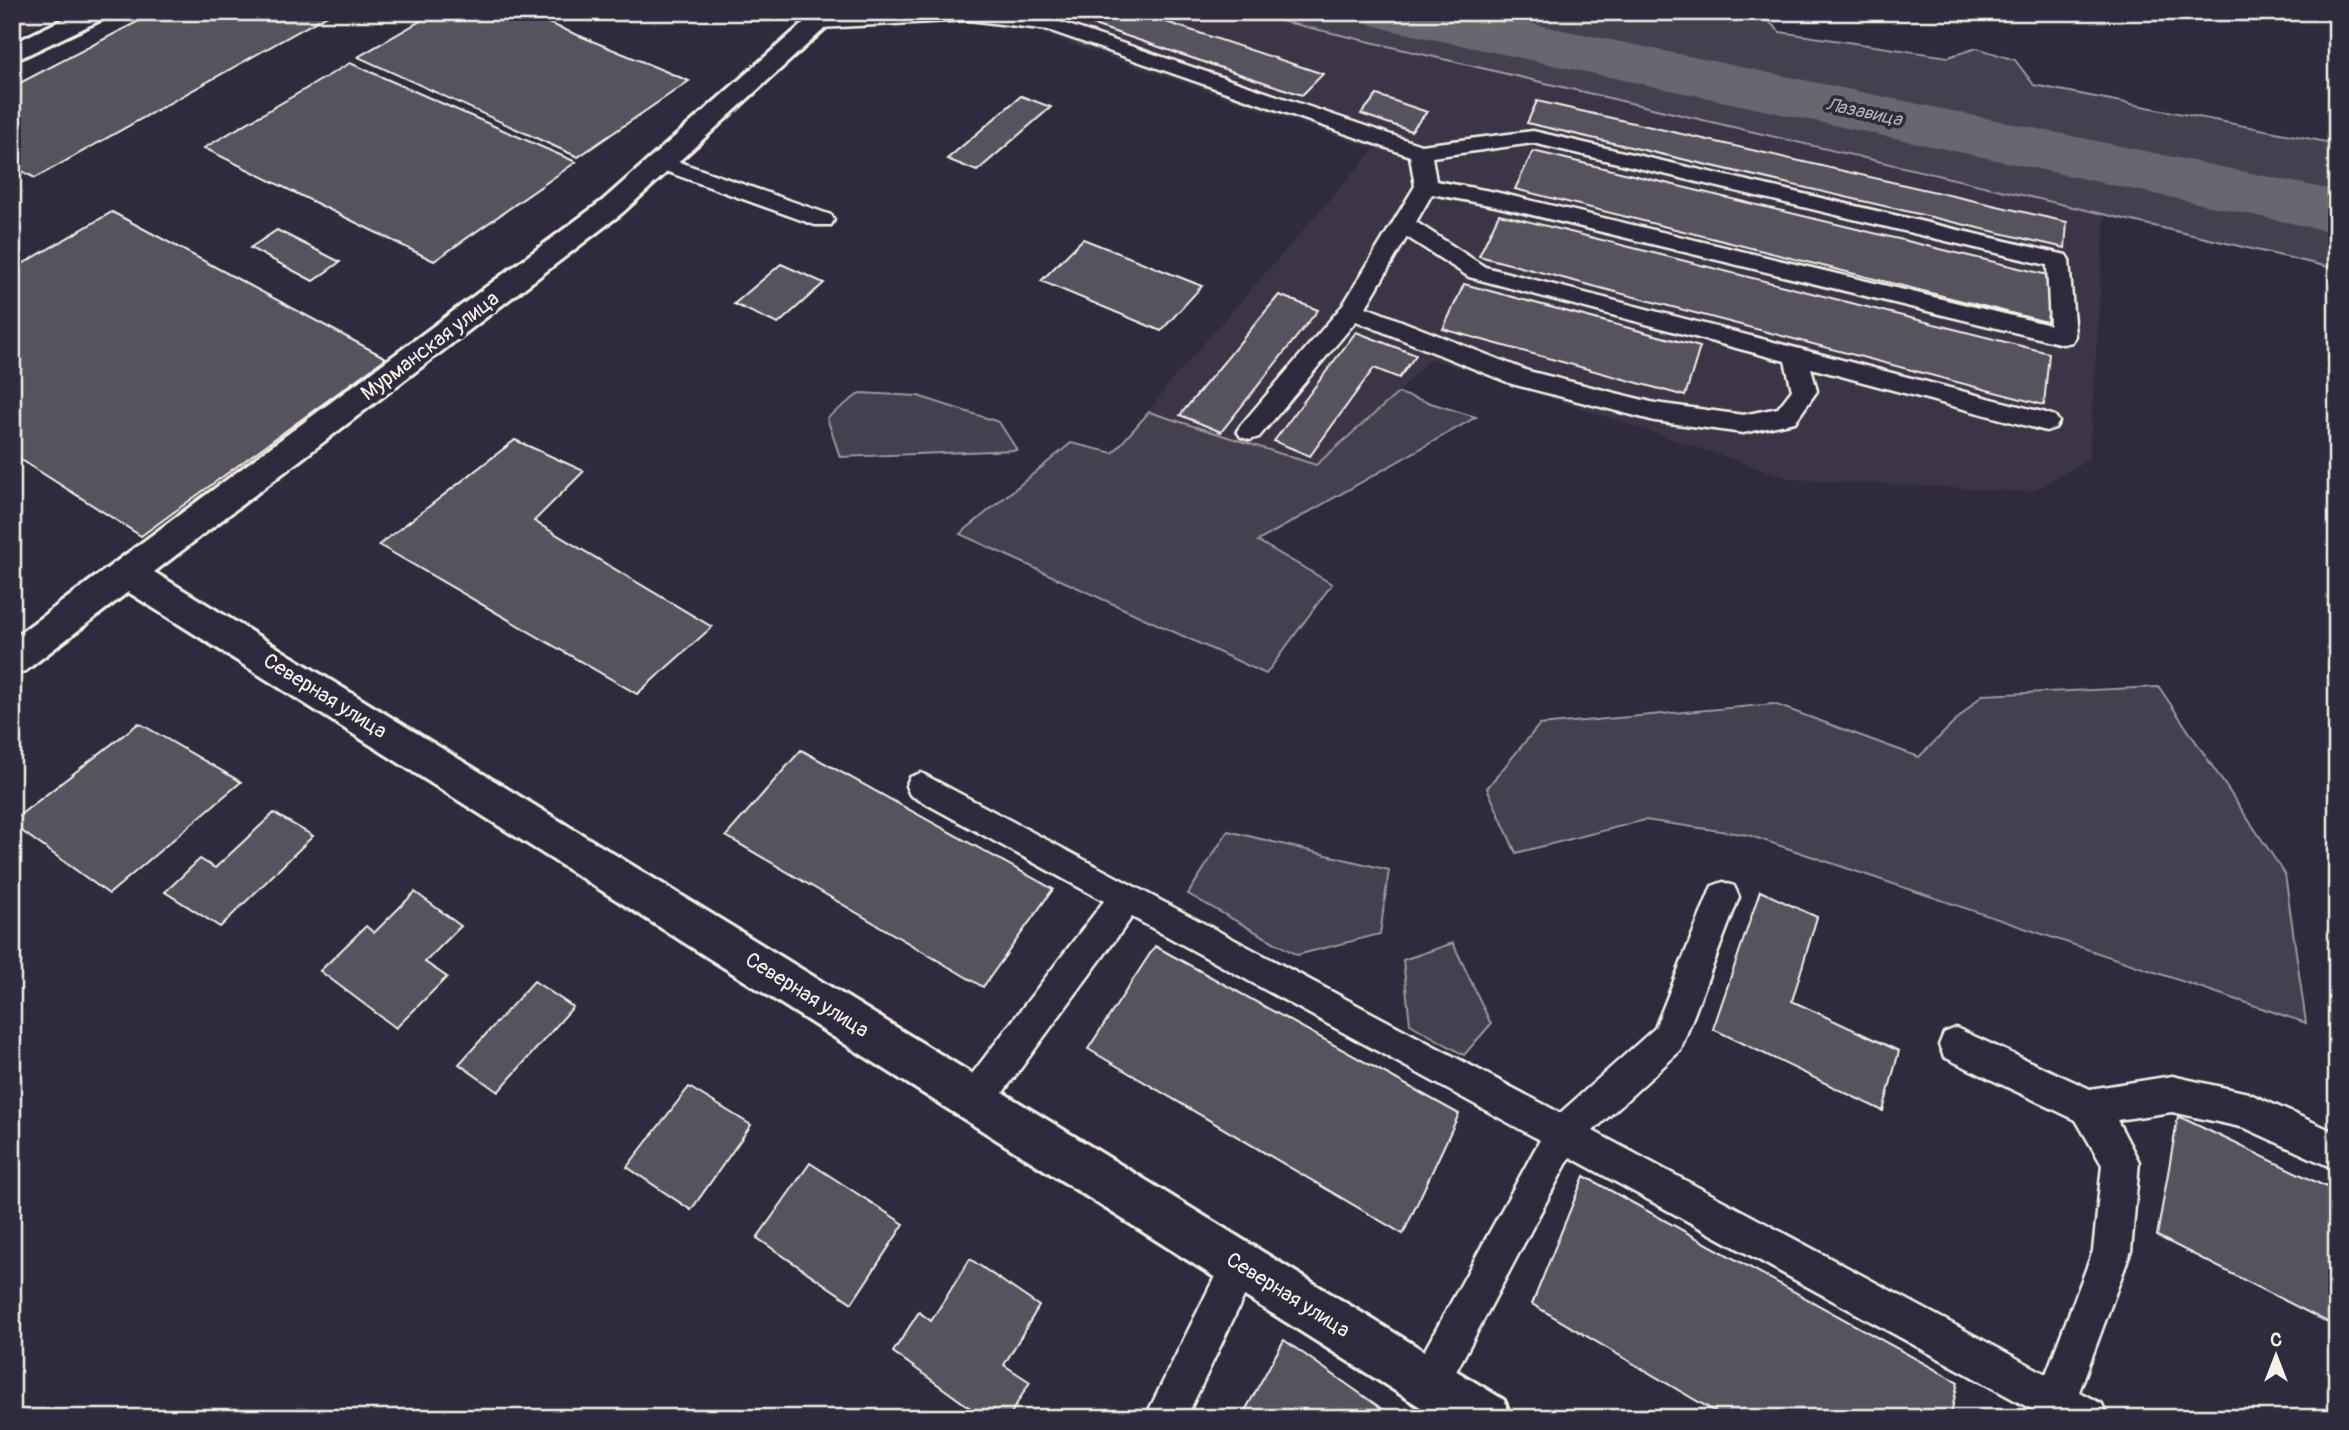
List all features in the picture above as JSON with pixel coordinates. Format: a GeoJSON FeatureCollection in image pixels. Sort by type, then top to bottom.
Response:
{"type":"FeatureCollection","features":[{"type":"Feature","properties":{"kind":"street"},"geometry":{"type":"LineString","coordinates":[[12,54],[98,12]]}},
{"type":"Feature","properties":{"kind":"street","name":"Мурманская улица"},"geometry":{"type":"LineString","coordinates":[[12,660],[612,206],[825,17]]}},
{"type":"Feature","properties":{"kind":"street","name":"Северная улица"},"geometry":{"type":"LineString","coordinates":[[127,573],[1486,1418]]}},
{"type":"Feature","properties":{"kind":"lane"},"geometry":{"type":"LineString","coordinates":[[825,17],[970,14],[1051,25],[1420,152],[1533,137],[2058,260],[2063,336],[1509,202],[1426,186]]}},
{"type":"Feature","properties":{"kind":"lane"},"geometry":{"type":"LineString","coordinates":[[1250,431],[1352,310],[1426,186],[1420,152]]}},
{"type":"Feature","properties":{"kind":"lane"},"geometry":{"type":"LineString","coordinates":[[662,162],[823,220]]}},
{"type":"Feature","properties":{"kind":"lane"},"geometry":{"type":"LineString","coordinates":[[1403,224],[1477,272],[2046,422]]}},
{"type":"Feature","properties":{"kind":"lane"},"geometry":{"type":"LineString","coordinates":[[1352,310],[1521,378],[1655,412],[1743,424],[1786,416],[1805,391],[1795,355]]}},
{"type":"Feature","properties":{"kind":"lane"},"geometry":{"type":"LineString","coordinates":[[921,786],[1563,1133],[2053,1409],[2088,1418]]}},
{"type":"Feature","properties":{"kind":"lane"},"geometry":{"type":"LineString","coordinates":[[1429,1382],[1563,1133],[1668,1039],[1723,897]]}},
{"type":"Feature","properties":{"kind":"lane"},"geometry":{"type":"LineString","coordinates":[[975,1100],[1126,898]]}},
{"type":"Feature","properties":{"kind":"lane"},"geometry":{"type":"LineString","coordinates":[[1956,1045],[2089,1107],[2172,1094],[2248,1111],[2337,1152]]}},
{"type":"Feature","properties":{"kind":"lane"},"geometry":{"type":"LineString","coordinates":[[2053,1409],[2112,1251],[2121,1162],[2089,1107]]}},
{"type":"Feature","properties":{"kind":"lane"},"geometry":{"type":"LineString","coordinates":[[1165,1418],[1240,1265]]}},
{"type":"Feature","properties":{"kind":"shaded area"},"geometry":{"type":"Polygon","coordinates":[[[12,12],[63,12],[12,37],[12,12]]]}},
{"type":"Feature","properties":{"kind":"shaded area"},"geometry":{"type":"Polygon","coordinates":[[[1037,12],[1243,12],[2105,214],[2089,459],[2031,492],[1791,479],[1430,358],[1398,393],[1316,465],[1149,412],[1170,382],[1374,149],[1045,35],[1037,12]]]}},
{"type":"Feature","properties":{"kind":"shaded area"},"geometry":{"type":"Polygon","coordinates":[[[1243,12],[1759,12],[1780,32],[1948,57],[1977,48],[2015,60],[2034,85],[2337,144],[2337,269],[1243,12]]]}},
{"type":"Feature","properties":{"kind":"shaded area"},"geometry":{"type":"Polygon","coordinates":[[[860,393],[918,396],[999,422],[1017,450],[840,457],[827,418],[860,393]]]}},
{"type":"Feature","properties":{"kind":"shaded area"},"geometry":{"type":"Polygon","coordinates":[[[1398,393],[1476,417],[1258,541],[1332,584],[1266,674],[960,534],[1071,443],[1113,453],[1149,412],[1316,465],[1398,393]]]}},
{"type":"Feature","properties":{"kind":"shaded area"},"geometry":{"type":"Polygon","coordinates":[[[2159,687],[2285,874],[2306,1023],[1748,835],[1645,820],[1516,853],[1487,788],[1539,725],[1774,704],[1919,757],[1982,695],[2159,687]]]}},
{"type":"Feature","properties":{"kind":"shaded area"},"geometry":{"type":"Polygon","coordinates":[[[1228,831],[1389,870],[1380,934],[1297,955],[1188,894],[1228,831]]]}},
{"type":"Feature","properties":{"kind":"shaded area"},"geometry":{"type":"Polygon","coordinates":[[[1453,943],[1491,1024],[1464,1055],[1410,1024],[1403,960],[1453,943]]]}},
{"type":"Feature","properties":{"kind":"building"},"geometry":{"type":"Polygon","coordinates":[[[156,12],[333,12],[35,178],[12,166],[12,87],[156,12]]]}},
{"type":"Feature","properties":{"kind":"building"},"geometry":{"type":"Polygon","coordinates":[[[436,12],[522,12],[689,81],[578,157],[358,57],[436,12]]]}},
{"type":"Feature","properties":{"kind":"building"},"geometry":{"type":"Polygon","coordinates":[[[1136,12],[1323,74],[1302,95],[1058,13],[1136,12]]]}},
{"type":"Feature","properties":{"kind":"building"},"geometry":{"type":"Polygon","coordinates":[[[350,63],[576,162],[434,261],[204,148],[350,63]]]}},
{"type":"Feature","properties":{"kind":"building"},"geometry":{"type":"Polygon","coordinates":[[[1377,95],[1427,112],[1411,131],[1361,114],[1377,95]]]}},
{"type":"Feature","properties":{"kind":"building"},"geometry":{"type":"Polygon","coordinates":[[[1021,96],[1051,107],[977,171],[947,159],[1021,96]]]}},
{"type":"Feature","properties":{"kind":"building"},"geometry":{"type":"Polygon","coordinates":[[[1537,101],[2067,222],[2065,248],[1527,123],[1537,101]]]}},
{"type":"Feature","properties":{"kind":"building"},"geometry":{"type":"Polygon","coordinates":[[[1533,151],[2052,276],[2047,322],[1515,189],[1533,151]]]}},
{"type":"Feature","properties":{"kind":"building"},"geometry":{"type":"Polygon","coordinates":[[[112,212],[386,358],[141,536],[12,454],[12,270],[112,212]]]}},
{"type":"Feature","properties":{"kind":"building"},"geometry":{"type":"Polygon","coordinates":[[[1499,214],[2049,353],[2044,405],[1479,256],[1499,214]]]}},
{"type":"Feature","properties":{"kind":"building"},"geometry":{"type":"Polygon","coordinates":[[[277,230],[340,262],[313,281],[250,248],[277,230]]]}},
{"type":"Feature","properties":{"kind":"building"},"geometry":{"type":"Polygon","coordinates":[[[1083,239],[1202,286],[1161,331],[1041,281],[1083,239]]]}},
{"type":"Feature","properties":{"kind":"building"},"geometry":{"type":"Polygon","coordinates":[[[781,264],[824,283],[778,324],[734,304],[781,264]]]}},
{"type":"Feature","properties":{"kind":"building"},"geometry":{"type":"Polygon","coordinates":[[[1464,284],[1700,347],[1685,396],[1443,329],[1464,284]]]}},
{"type":"Feature","properties":{"kind":"building"},"geometry":{"type":"Polygon","coordinates":[[[1279,295],[1318,310],[1221,432],[1180,415],[1279,295]]]}},
{"type":"Feature","properties":{"kind":"building"},"geometry":{"type":"Polygon","coordinates":[[[1356,332],[1416,355],[1399,378],[1374,368],[1310,456],[1274,441],[1356,332]]]}},
{"type":"Feature","properties":{"kind":"building"},"geometry":{"type":"Polygon","coordinates":[[[515,440],[584,471],[534,521],[712,627],[637,694],[379,545],[515,440]]]}},
{"type":"Feature","properties":{"kind":"building"},"geometry":{"type":"Polygon","coordinates":[[[139,723],[241,782],[109,894],[12,824],[12,821],[139,723]]]}},
{"type":"Feature","properties":{"kind":"building"},"geometry":{"type":"Polygon","coordinates":[[[801,750],[1053,889],[983,987],[726,836],[801,750]]]}},
{"type":"Feature","properties":{"kind":"building"},"geometry":{"type":"Polygon","coordinates":[[[274,813],[313,836],[220,927],[165,892],[200,859],[215,868],[274,813]]]}},
{"type":"Feature","properties":{"kind":"building"},"geometry":{"type":"Polygon","coordinates":[[[1760,891],[1817,917],[1792,1001],[1899,1051],[1883,1111],[1713,1029],[1760,891]]]}},
{"type":"Feature","properties":{"kind":"building"},"geometry":{"type":"Polygon","coordinates":[[[415,892],[461,926],[425,962],[447,977],[396,1028],[320,971],[366,926],[374,933],[415,892]]]}},
{"type":"Feature","properties":{"kind":"building"},"geometry":{"type":"Polygon","coordinates":[[[1155,946],[1459,1114],[1403,1234],[1088,1049],[1155,946]]]}},
{"type":"Feature","properties":{"kind":"building"},"geometry":{"type":"Polygon","coordinates":[[[534,981],[573,1007],[498,1092],[459,1064],[534,981]]]}},
{"type":"Feature","properties":{"kind":"building"},"geometry":{"type":"Polygon","coordinates":[[[689,1087],[751,1125],[691,1210],[627,1167],[689,1087]]]}},
{"type":"Feature","properties":{"kind":"building"},"geometry":{"type":"Polygon","coordinates":[[[2178,1116],[2337,1192],[2337,1327],[2157,1236],[2178,1116]]]}},
{"type":"Feature","properties":{"kind":"building"},"geometry":{"type":"Polygon","coordinates":[[[810,1163],[904,1224],[852,1303],[757,1238],[810,1163]]]}},
{"type":"Feature","properties":{"kind":"building"},"geometry":{"type":"Polygon","coordinates":[[[1584,1176],[1958,1382],[1950,1418],[1726,1418],[1532,1304],[1584,1176]]]}},
{"type":"Feature","properties":{"kind":"building"},"geometry":{"type":"Polygon","coordinates":[[[970,1259],[1039,1306],[1004,1365],[1030,1382],[1008,1418],[984,1418],[893,1352],[919,1312],[931,1321],[970,1259]]]}},
{"type":"Feature","properties":{"kind":"building"},"geometry":{"type":"Polygon","coordinates":[[[1284,1340],[1395,1418],[1241,1418],[1284,1340]]]}},
{"type":"Feature","properties":{"kind":"waterway","name":"Лазавица"},"geometry":{"type":"LineString","coordinates":[[1390,12],[2337,212]]}}]}
